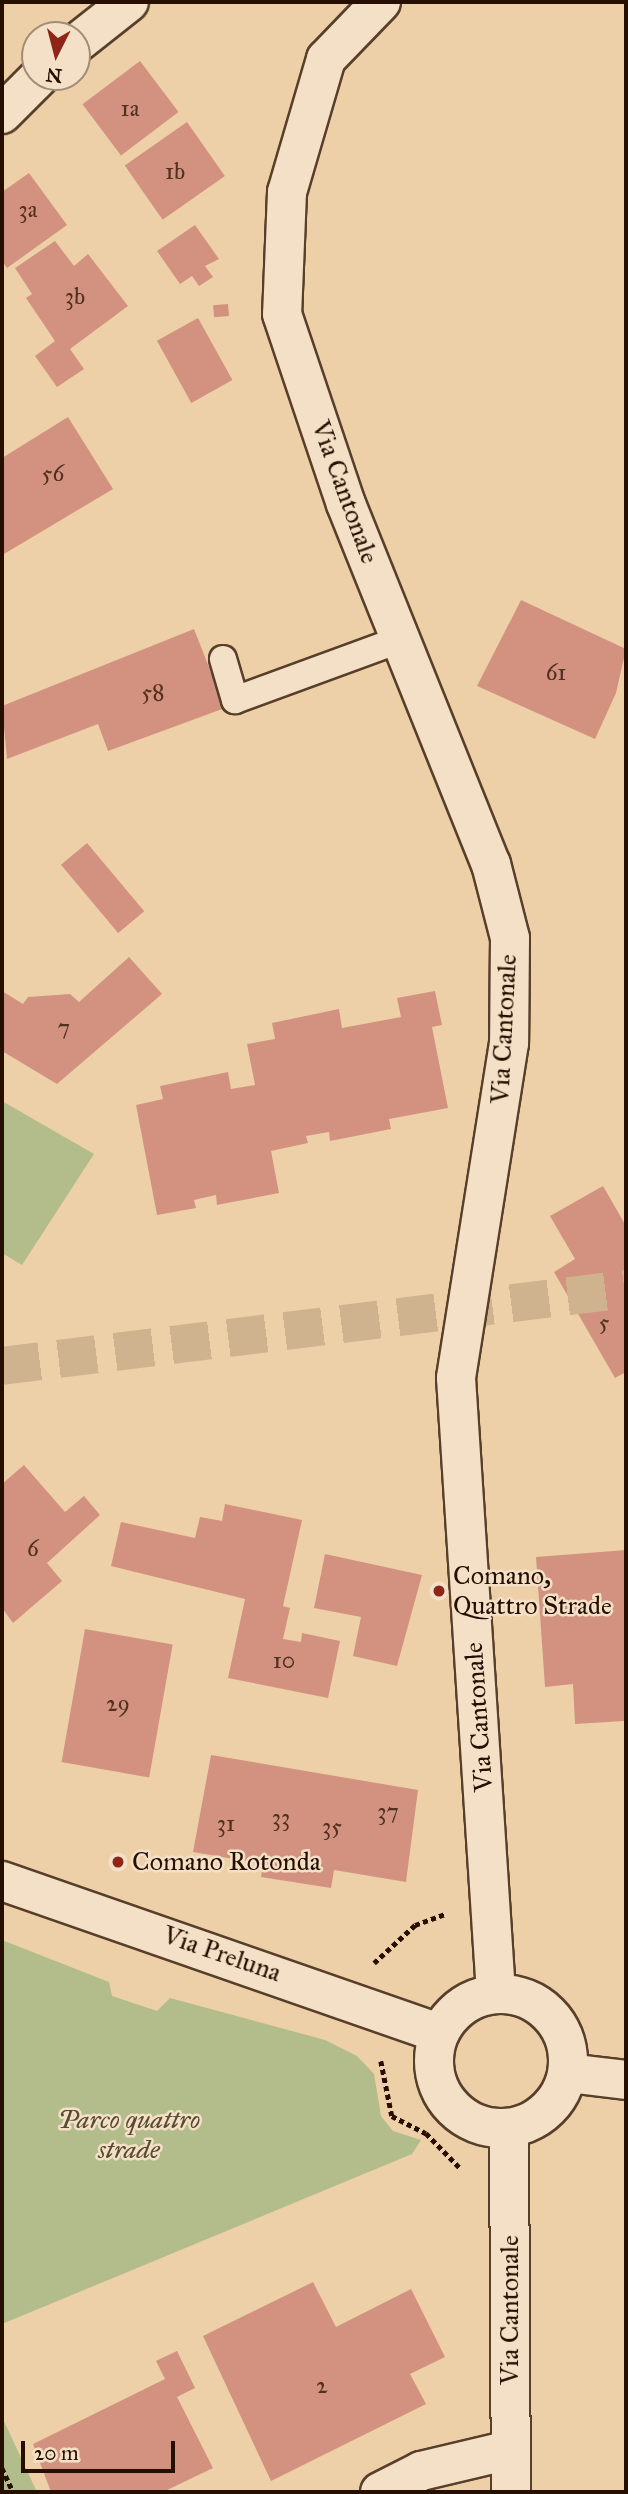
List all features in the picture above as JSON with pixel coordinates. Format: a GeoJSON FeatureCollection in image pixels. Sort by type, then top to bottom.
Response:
{"type":"FeatureCollection","features":[{"type":"Feature","properties":{"kind":"street"},"geometry":{"type":"LineString","coordinates":[[91,32],[129,2]]}},
{"type":"Feature","properties":{"kind":"street","name":"Via Cantonale"},"geometry":{"type":"LineString","coordinates":[[381,2],[326,59],[287,192],[282,314],[346,505],[491,864],[510,938],[509,1043],[456,1378],[496,1994]]}},
{"type":"Feature","properties":{"kind":"street"},"geometry":{"type":"LineString","coordinates":[[2,114],[25,91]]}},
{"type":"Feature","properties":{"kind":"street","name":"Via Preluna"},"geometry":{"type":"LineString","coordinates":[[2,1881],[439,2033]]}},
{"type":"Feature","properties":{"kind":"street"},"geometry":{"type":"LineString","coordinates":[[496,1994],[517,1995],[552,2016],[569,2053],[568,2073],[547,2111],[509,2128],[464,2117],[446,2101],[433,2056],[439,2033],[462,2006],[496,1994]]}},
{"type":"Feature","properties":{"kind":"street"},"geometry":{"type":"LineString","coordinates":[[568,2073],[626,2080]]}},
{"type":"Feature","properties":{"kind":"street","name":"Via Cantonale"},"geometry":{"type":"LineString","coordinates":[[509,2128],[511,2492]]}},
{"type":"Feature","properties":{"kind":"street"},"geometry":{"type":"LineString","coordinates":[[380,2492],[421,2471],[510,2450]]}},
{"type":"Feature","properties":{"kind":"lane"},"geometry":{"type":"LineString","coordinates":[[223,659],[235,700],[402,639]]}},
{"type":"Feature","properties":{"kind":"path"},"geometry":{"type":"LineString","coordinates":[[2,2468],[13,2492]]}},
{"type":"Feature","properties":{"kind":"green space"},"geometry":{"type":"Polygon","coordinates":[[[2,1101],[94,1154],[22,1265],[2,1253],[2,1101]]]}},
{"type":"Feature","properties":{"kind":"green space","name":"Parco quattro strade"},"geometry":{"type":"Polygon","coordinates":[[[2,1940],[109,1982],[112,1996],[157,2011],[170,1998],[325,2040],[357,2056],[374,2074],[381,2116],[393,2131],[421,2140],[412,2154],[2,2324],[2,1940]]]}},
{"type":"Feature","properties":{"kind":"green space"},"geometry":{"type":"Polygon","coordinates":[[[2,2417],[37,2492],[2,2492],[2,2417]]]}},
{"type":"Feature","properties":{"kind":"building"},"geometry":{"type":"Polygon","coordinates":[[[140,61],[179,112],[121,155],[82,104],[140,61]]]}},
{"type":"Feature","properties":{"kind":"building"},"geometry":{"type":"Polygon","coordinates":[[[187,122],[225,176],[163,220],[125,166],[187,122]]]}},
{"type":"Feature","properties":{"kind":"building"},"geometry":{"type":"Polygon","coordinates":[[[29,173],[67,225],[7,268],[2,261],[2,192],[29,173]]]}},
{"type":"Feature","properties":{"kind":"building"},"geometry":{"type":"Polygon","coordinates":[[[195,225],[219,259],[205,266],[213,277],[199,286],[192,276],[180,284],[157,251],[195,225]]]}},
{"type":"Feature","properties":{"kind":"building"},"geometry":{"type":"Polygon","coordinates":[[[55,241],[74,266],[88,254],[128,306],[70,349],[84,369],[57,387],[35,356],[55,341],[26,298],[32,294],[15,268],[55,241]]]}},
{"type":"Feature","properties":{"kind":"building"},"geometry":{"type":"Polygon","coordinates":[[[228,304],[229,316],[214,317],[213,305],[228,304]]]}},
{"type":"Feature","properties":{"kind":"building"},"geometry":{"type":"Polygon","coordinates":[[[198,318],[232,380],[191,403],[157,341],[198,318]]]}},
{"type":"Feature","properties":{"kind":"building"},"geometry":{"type":"Polygon","coordinates":[[[68,417],[113,489],[4,554],[2,458],[68,417]]]}},
{"type":"Feature","properties":{"kind":"building"},"geometry":{"type":"Polygon","coordinates":[[[521,600],[626,649],[616,693],[595,739],[477,686],[521,600]]]}},
{"type":"Feature","properties":{"kind":"building"},"geometry":{"type":"Polygon","coordinates":[[[194,629],[225,708],[108,751],[98,724],[7,759],[2,706],[194,629]]]}},
{"type":"Feature","properties":{"kind":"building"},"geometry":{"type":"Polygon","coordinates":[[[87,843],[144,911],[118,933],[61,865],[87,843]]]}},
{"type":"Feature","properties":{"kind":"building"},"geometry":{"type":"Polygon","coordinates":[[[129,957],[162,994],[57,1084],[2,1051],[2,991],[23,1004],[28,997],[70,994],[79,1002],[129,957]]]}},
{"type":"Feature","properties":{"kind":"building"},"geometry":{"type":"Polygon","coordinates":[[[435,991],[442,1025],[432,1027],[448,1108],[389,1119],[391,1129],[330,1141],[329,1132],[306,1136],[308,1143],[271,1151],[279,1193],[217,1205],[216,1195],[194,1200],[196,1208],[157,1215],[136,1105],[163,1099],[160,1086],[228,1072],[231,1089],[255,1085],[247,1044],[275,1039],[272,1023],[339,1009],[342,1028],[401,1017],[397,998],[435,991]]]}},
{"type":"Feature","properties":{"kind":"building"},"geometry":{"type":"Polygon","coordinates":[[[603,1186],[626,1226],[626,1372],[615,1378],[554,1272],[575,1259],[550,1216],[603,1186]]]}},
{"type":"Feature","properties":{"kind":"building"},"geometry":{"type":"Polygon","coordinates":[[[24,1465],[65,1512],[84,1496],[100,1515],[47,1563],[62,1581],[13,1623],[2,1608],[2,1484],[24,1465]]]}},
{"type":"Feature","properties":{"kind":"building"},"geometry":{"type":"Polygon","coordinates":[[[225,1504],[302,1520],[283,1606],[290,1608],[283,1639],[301,1642],[302,1633],[340,1641],[328,1698],[228,1678],[245,1599],[111,1566],[121,1522],[195,1538],[200,1517],[222,1521],[225,1504]]]}},
{"type":"Feature","properties":{"kind":"building"},"geometry":{"type":"Polygon","coordinates":[[[626,1550],[624,1721],[575,1724],[573,1684],[545,1687],[536,1557],[626,1550]]]}},
{"type":"Feature","properties":{"kind":"building"},"geometry":{"type":"Polygon","coordinates":[[[325,1554],[422,1575],[397,1666],[353,1656],[361,1617],[314,1608],[325,1554]]]}},
{"type":"Feature","properties":{"kind":"building"},"geometry":{"type":"Polygon","coordinates":[[[85,1629],[173,1644],[149,1777],[62,1762],[85,1629]]]}},
{"type":"Feature","properties":{"kind":"building"},"geometry":{"type":"Polygon","coordinates":[[[211,1755],[418,1790],[406,1882],[334,1870],[331,1888],[261,1877],[263,1864],[193,1852],[211,1755]]]}},
{"type":"Feature","properties":{"kind":"building"},"geometry":{"type":"Polygon","coordinates":[[[313,2282],[336,2327],[411,2289],[445,2357],[410,2374],[426,2404],[271,2481],[203,2336],[313,2282]]]}},
{"type":"Feature","properties":{"kind":"building"},"geometry":{"type":"Polygon","coordinates":[[[177,2351],[195,2388],[177,2397],[213,2468],[163,2492],[51,2492],[33,2444],[165,2379],[156,2361],[177,2351]]]}},
{"type":"Feature","properties":{"kind":"tunnel"},"geometry":{"type":"LineString","coordinates":[[2,1366],[626,1289]]}},
{"type":"Feature","properties":{"kind":"place","name":"Comano, Quattro Strade"},"geometry":{"type":"Point","coordinates":[439,1591]}},
{"type":"Feature","properties":{"kind":"place","name":"Comano Rotonda"},"geometry":{"type":"Point","coordinates":[118,1862]}}]}
